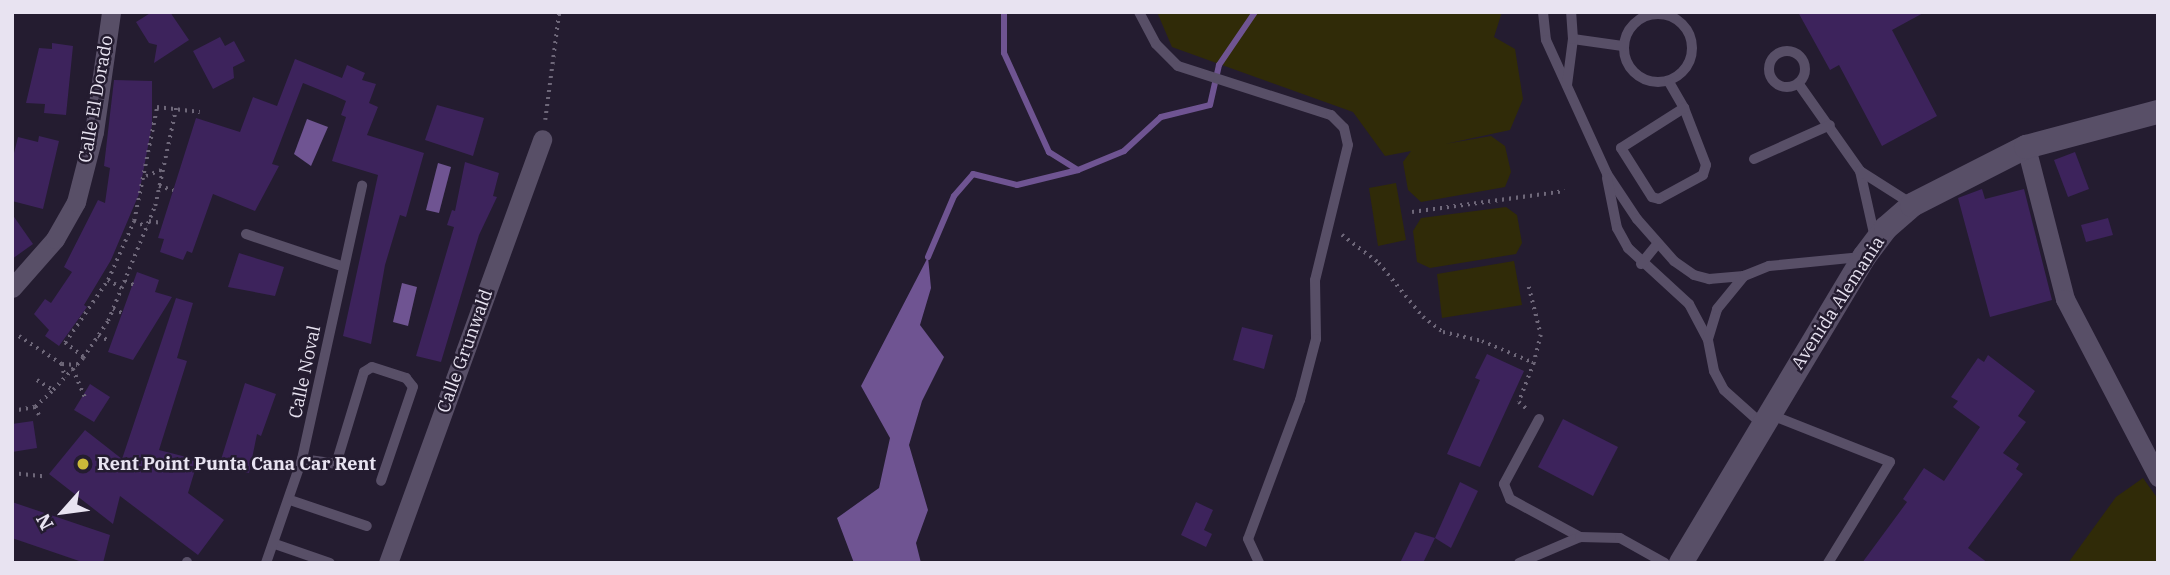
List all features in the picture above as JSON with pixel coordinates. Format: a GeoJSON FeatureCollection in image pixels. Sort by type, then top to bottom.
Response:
{"type":"FeatureCollection","features":[{"type":"Feature","properties":{"kind":"street","name":"Calle El Dorado"},"geometry":{"type":"LineString","coordinates":[[12,288],[55,239],[76,202],[94,132],[111,12]]}},
{"type":"Feature","properties":{"kind":"street","name":"Avenida Alemania"},"geometry":{"type":"LineString","coordinates":[[1681,563],[1870,249],[1912,205],[2026,147],[2158,112]]}},
{"type":"Feature","properties":{"kind":"street","name":"Calle Grunwald"},"geometry":{"type":"LineString","coordinates":[[388,563],[541,139]]}},
{"type":"Feature","properties":{"kind":"street"},"geometry":{"type":"LineString","coordinates":[[2026,147],[2065,299],[2158,477]]}},
{"type":"Feature","properties":{"kind":"lane"},"geometry":{"type":"LineString","coordinates":[[1139,12],[1156,44],[1178,66],[1331,115],[1344,128],[1348,145],[1315,280],[1316,339],[1300,400],[1248,539],[1259,563]]}},
{"type":"Feature","properties":{"kind":"lane"},"geometry":{"type":"LineString","coordinates":[[1543,12],[1546,40],[1607,174],[1657,244],[1694,275],[1709,279],[1744,276],[1793,260],[1870,249],[1860,171]]}},
{"type":"Feature","properties":{"kind":"lane"},"geometry":{"type":"LineString","coordinates":[[1567,86],[1573,39],[1571,12]]}},
{"type":"Feature","properties":{"kind":"lane"},"geometry":{"type":"LineString","coordinates":[[1648,15],[1670,15],[1686,29],[1693,49],[1686,69],[1669,82],[1646,81],[1629,68],[1623,46],[1630,26],[1639,20],[1648,15]]}},
{"type":"Feature","properties":{"kind":"lane"},"geometry":{"type":"LineString","coordinates":[[1573,39],[1623,46]]}},
{"type":"Feature","properties":{"kind":"lane"},"geometry":{"type":"LineString","coordinates":[[1669,82],[1684,108],[1705,156],[1703,175],[1659,199],[1652,197],[1621,148],[1684,108]]}},
{"type":"Feature","properties":{"kind":"lane"},"geometry":{"type":"LineString","coordinates":[[1798,83],[1860,171],[1912,205]]}},
{"type":"Feature","properties":{"kind":"lane"},"geometry":{"type":"LineString","coordinates":[[1754,159],[1830,125]]}},
{"type":"Feature","properties":{"kind":"lane"},"geometry":{"type":"LineString","coordinates":[[1607,174],[1617,228],[1641,264],[1689,304],[1708,339],[1714,371],[1724,390],[1766,419],[1890,462],[1828,563]]}},
{"type":"Feature","properties":{"kind":"lane","name":"Calle Noval"},"geometry":{"type":"LineString","coordinates":[[266,563],[275,544],[302,458],[362,185]]}},
{"type":"Feature","properties":{"kind":"lane"},"geometry":{"type":"LineString","coordinates":[[246,234],[344,267]]}},
{"type":"Feature","properties":{"kind":"lane"},"geometry":{"type":"LineString","coordinates":[[1641,264],[1657,244]]}},
{"type":"Feature","properties":{"kind":"lane"},"geometry":{"type":"LineString","coordinates":[[1708,339],[1717,309],[1744,276]]}},
{"type":"Feature","properties":{"kind":"lane"},"geometry":{"type":"LineString","coordinates":[[302,458],[336,464],[364,372],[372,367],[406,378],[413,387],[381,481]]}},
{"type":"Feature","properties":{"kind":"lane"},"geometry":{"type":"LineString","coordinates":[[1539,419],[1504,484],[1510,499],[1580,537],[1635,542],[1665,563]]}},
{"type":"Feature","properties":{"kind":"lane"},"geometry":{"type":"LineString","coordinates":[[290,500],[366,526]]}},
{"type":"Feature","properties":{"kind":"lane"},"geometry":{"type":"LineString","coordinates":[[1519,563],[1580,537]]}},
{"type":"Feature","properties":{"kind":"lane"},"geometry":{"type":"LineString","coordinates":[[275,544],[330,563]]}},
{"type":"Feature","properties":{"kind":"path"},"geometry":{"type":"LineString","coordinates":[[541,139],[559,12]]}},
{"type":"Feature","properties":{"kind":"path"},"geometry":{"type":"LineString","coordinates":[[83,358],[65,343],[107,280],[134,221],[146,176],[158,107],[200,112]]}},
{"type":"Feature","properties":{"kind":"path"},"geometry":{"type":"LineString","coordinates":[[12,411],[35,407],[53,390],[83,358],[113,309],[149,221],[176,108]]}},
{"type":"Feature","properties":{"kind":"path"},"geometry":{"type":"LineString","coordinates":[[146,176],[163,169]]}},
{"type":"Feature","properties":{"kind":"path"},"geometry":{"type":"LineString","coordinates":[[159,186],[173,190]]}},
{"type":"Feature","properties":{"kind":"path"},"geometry":{"type":"LineString","coordinates":[[1412,212],[1565,191]]}},
{"type":"Feature","properties":{"kind":"path"},"geometry":{"type":"LineString","coordinates":[[134,221],[147,227]]}},
{"type":"Feature","properties":{"kind":"path"},"geometry":{"type":"LineString","coordinates":[[149,221],[162,223]]}},
{"type":"Feature","properties":{"kind":"path"},"geometry":{"type":"LineString","coordinates":[[1329,225],[1379,264],[1423,317],[1443,332],[1482,341],[1534,363]]}},
{"type":"Feature","properties":{"kind":"path"},"geometry":{"type":"LineString","coordinates":[[107,280],[122,288]]}},
{"type":"Feature","properties":{"kind":"path"},"geometry":{"type":"LineString","coordinates":[[125,281],[134,285]]}},
{"type":"Feature","properties":{"kind":"path"},"geometry":{"type":"LineString","coordinates":[[1529,287],[1541,335],[1534,363],[1518,402],[1539,419]]}},
{"type":"Feature","properties":{"kind":"path"},"geometry":{"type":"LineString","coordinates":[[113,309],[122,313]]}},
{"type":"Feature","properties":{"kind":"path"},"geometry":{"type":"LineString","coordinates":[[19,336],[62,364],[77,365]]}},
{"type":"Feature","properties":{"kind":"path"},"geometry":{"type":"LineString","coordinates":[[98,336],[108,340]]}},
{"type":"Feature","properties":{"kind":"path"},"geometry":{"type":"LineString","coordinates":[[62,364],[65,377]]}},
{"type":"Feature","properties":{"kind":"path"},"geometry":{"type":"LineString","coordinates":[[73,369],[86,399]]}},
{"type":"Feature","properties":{"kind":"path"},"geometry":{"type":"LineString","coordinates":[[37,380],[53,390]]}},
{"type":"Feature","properties":{"kind":"path"},"geometry":{"type":"LineString","coordinates":[[35,407],[39,415]]}},
{"type":"Feature","properties":{"kind":"path"},"geometry":{"type":"LineString","coordinates":[[12,473],[43,476]]}},
{"type":"Feature","properties":{"kind":"shaded area"},"geometry":{"type":"Polygon","coordinates":[[[1157,12],[1502,12],[1494,37],[1515,49],[1523,99],[1510,130],[1445,144],[1491,136],[1505,146],[1511,172],[1505,187],[1421,202],[1408,190],[1403,162],[1411,151],[1385,156],[1353,112],[1172,47],[1157,12]]]}},
{"type":"Feature","properties":{"kind":"shaded area"},"geometry":{"type":"Polygon","coordinates":[[[307,119],[328,127],[311,166],[294,154],[307,119]]]}},
{"type":"Feature","properties":{"kind":"shaded area"},"geometry":{"type":"Polygon","coordinates":[[[438,163],[451,167],[439,213],[426,210],[438,163]]]}},
{"type":"Feature","properties":{"kind":"shaded area"},"geometry":{"type":"Polygon","coordinates":[[[1396,183],[1406,240],[1378,246],[1369,188],[1396,183]]]}},
{"type":"Feature","properties":{"kind":"shaded area"},"geometry":{"type":"Polygon","coordinates":[[[1506,207],[1517,215],[1522,243],[1516,254],[1430,268],[1417,262],[1413,231],[1421,218],[1506,207]]]}},
{"type":"Feature","properties":{"kind":"shaded area"},"geometry":{"type":"Polygon","coordinates":[[[928,257],[931,288],[920,325],[944,357],[922,401],[909,445],[928,510],[916,543],[921,563],[854,563],[837,518],[879,488],[890,438],[861,386],[928,257]]]}},
{"type":"Feature","properties":{"kind":"shaded area"},"geometry":{"type":"Polygon","coordinates":[[[1514,261],[1522,305],[1442,318],[1437,274],[1514,261]]]}},
{"type":"Feature","properties":{"kind":"shaded area"},"geometry":{"type":"Polygon","coordinates":[[[402,283],[417,287],[408,326],[393,322],[402,283]]]}},
{"type":"Feature","properties":{"kind":"shaded area"},"geometry":{"type":"Polygon","coordinates":[[[2143,478],[2158,499],[2158,563],[2068,563],[2116,497],[2143,478]]]}},
{"type":"Feature","properties":{"kind":"building"},"geometry":{"type":"Polygon","coordinates":[[[152,12],[170,12],[189,40],[154,63],[157,45],[149,43],[136,22],[152,12]]]}},
{"type":"Feature","properties":{"kind":"building"},"geometry":{"type":"Polygon","coordinates":[[[1798,12],[1925,12],[1892,30],[1937,116],[1882,146],[1839,65],[1830,70],[1798,12]]]}},
{"type":"Feature","properties":{"kind":"building"},"geometry":{"type":"Polygon","coordinates":[[[220,37],[225,46],[234,41],[245,61],[233,67],[234,78],[213,89],[193,51],[220,37]]]}},
{"type":"Feature","properties":{"kind":"building"},"geometry":{"type":"Polygon","coordinates":[[[52,43],[73,46],[66,115],[44,113],[45,104],[26,103],[39,48],[52,49],[52,43]]]}},
{"type":"Feature","properties":{"kind":"building"},"geometry":{"type":"Polygon","coordinates":[[[295,59],[342,78],[347,65],[365,73],[362,80],[376,84],[369,103],[378,107],[367,135],[424,153],[406,217],[400,215],[385,265],[371,344],[343,336],[378,175],[332,161],[346,117],[341,115],[346,101],[335,96],[303,83],[272,164],[279,166],[255,211],[213,194],[192,253],[187,251],[183,260],[160,252],[164,239],[158,238],[196,118],[240,132],[253,97],[277,106],[295,59]]]}},
{"type":"Feature","properties":{"kind":"building"},"geometry":{"type":"Polygon","coordinates":[[[114,80],[152,81],[152,125],[139,194],[111,260],[84,305],[87,307],[59,346],[45,336],[49,330],[34,314],[45,299],[51,303],[72,272],[64,267],[98,200],[105,203],[110,168],[104,166],[114,80]]]}},
{"type":"Feature","properties":{"kind":"building"},"geometry":{"type":"Polygon","coordinates":[[[437,105],[484,118],[473,156],[425,140],[437,105]]]}},
{"type":"Feature","properties":{"kind":"building"},"geometry":{"type":"Polygon","coordinates":[[[39,136],[59,141],[43,209],[12,201],[12,161],[18,137],[38,142],[39,136]]]}},
{"type":"Feature","properties":{"kind":"building"},"geometry":{"type":"Polygon","coordinates":[[[2075,152],[2089,189],[2068,197],[2054,160],[2075,152]]]}},
{"type":"Feature","properties":{"kind":"building"},"geometry":{"type":"Polygon","coordinates":[[[465,162],[499,173],[493,196],[497,197],[479,235],[441,362],[416,356],[454,227],[447,225],[452,210],[455,211],[465,162]]]}},
{"type":"Feature","properties":{"kind":"building"},"geometry":{"type":"Polygon","coordinates":[[[1982,189],[1985,199],[2024,189],[2052,300],[1990,317],[1958,198],[1982,189]]]}},
{"type":"Feature","properties":{"kind":"building"},"geometry":{"type":"Polygon","coordinates":[[[12,214],[33,244],[12,259],[12,214]]]}},
{"type":"Feature","properties":{"kind":"building"},"geometry":{"type":"Polygon","coordinates":[[[2108,218],[2113,235],[2086,242],[2081,225],[2108,218]]]}},
{"type":"Feature","properties":{"kind":"building"},"geometry":{"type":"Polygon","coordinates":[[[239,253],[284,267],[275,296],[228,287],[239,253]]]}},
{"type":"Feature","properties":{"kind":"building"},"geometry":{"type":"Polygon","coordinates":[[[137,272],[159,280],[155,292],[172,297],[133,360],[108,352],[137,272]]]}},
{"type":"Feature","properties":{"kind":"building"},"geometry":{"type":"Polygon","coordinates":[[[176,298],[193,303],[177,358],[187,361],[159,450],[198,460],[188,493],[224,520],[198,555],[120,496],[113,524],[49,474],[85,430],[122,459],[176,298]]]}},
{"type":"Feature","properties":{"kind":"building"},"geometry":{"type":"Polygon","coordinates":[[[1242,327],[1273,335],[1264,369],[1233,360],[1242,327]]]}},
{"type":"Feature","properties":{"kind":"building"},"geometry":{"type":"Polygon","coordinates":[[[1487,354],[1524,371],[1480,467],[1447,454],[1480,380],[1475,378],[1487,354]]]}},
{"type":"Feature","properties":{"kind":"building"},"geometry":{"type":"Polygon","coordinates":[[[1988,355],[2035,391],[2018,416],[2026,422],[2003,453],[2019,464],[2016,469],[2023,474],[1968,548],[1988,563],[1862,563],[1907,502],[1903,499],[1924,468],[1944,481],[1980,427],[1953,407],[1958,401],[1951,397],[1978,358],[1984,362],[1988,355]]]}},
{"type":"Feature","properties":{"kind":"building"},"geometry":{"type":"Polygon","coordinates":[[[245,383],[276,394],[261,436],[257,434],[249,473],[219,466],[245,383]]]}},
{"type":"Feature","properties":{"kind":"building"},"geometry":{"type":"Polygon","coordinates":[[[90,384],[110,397],[94,422],[74,410],[90,384]]]}},
{"type":"Feature","properties":{"kind":"building"},"geometry":{"type":"Polygon","coordinates":[[[1563,419],[1618,447],[1593,496],[1538,467],[1563,419]]]}},
{"type":"Feature","properties":{"kind":"building"},"geometry":{"type":"Polygon","coordinates":[[[33,421],[37,448],[12,452],[12,424],[33,421]]]}},
{"type":"Feature","properties":{"kind":"building"},"geometry":{"type":"Polygon","coordinates":[[[1460,482],[1478,491],[1451,548],[1435,538],[1460,482]]]}},
{"type":"Feature","properties":{"kind":"building"},"geometry":{"type":"Polygon","coordinates":[[[12,502],[110,535],[103,563],[85,563],[12,538],[12,502]]]}},
{"type":"Feature","properties":{"kind":"building"},"geometry":{"type":"Polygon","coordinates":[[[1196,502],[1213,510],[1204,530],[1212,534],[1206,547],[1181,535],[1196,502]]]}},
{"type":"Feature","properties":{"kind":"building"},"geometry":{"type":"Polygon","coordinates":[[[1415,532],[1435,538],[1423,563],[1400,563],[1415,532]]]}},
{"type":"Feature","properties":{"kind":"waterway"},"geometry":{"type":"LineString","coordinates":[[1004,12],[1004,53],[1049,152],[1078,170]]}},
{"type":"Feature","properties":{"kind":"waterway"},"geometry":{"type":"LineString","coordinates":[[928,257],[954,196],[973,174],[1017,185],[1078,170],[1124,151],[1161,117],[1210,105],[1219,65],[1255,12]]}},
{"type":"Feature","properties":{"kind":"place","name":"Rent Point Punta Cana Car Rent"},"geometry":{"type":"Point","coordinates":[83,464]}}]}
